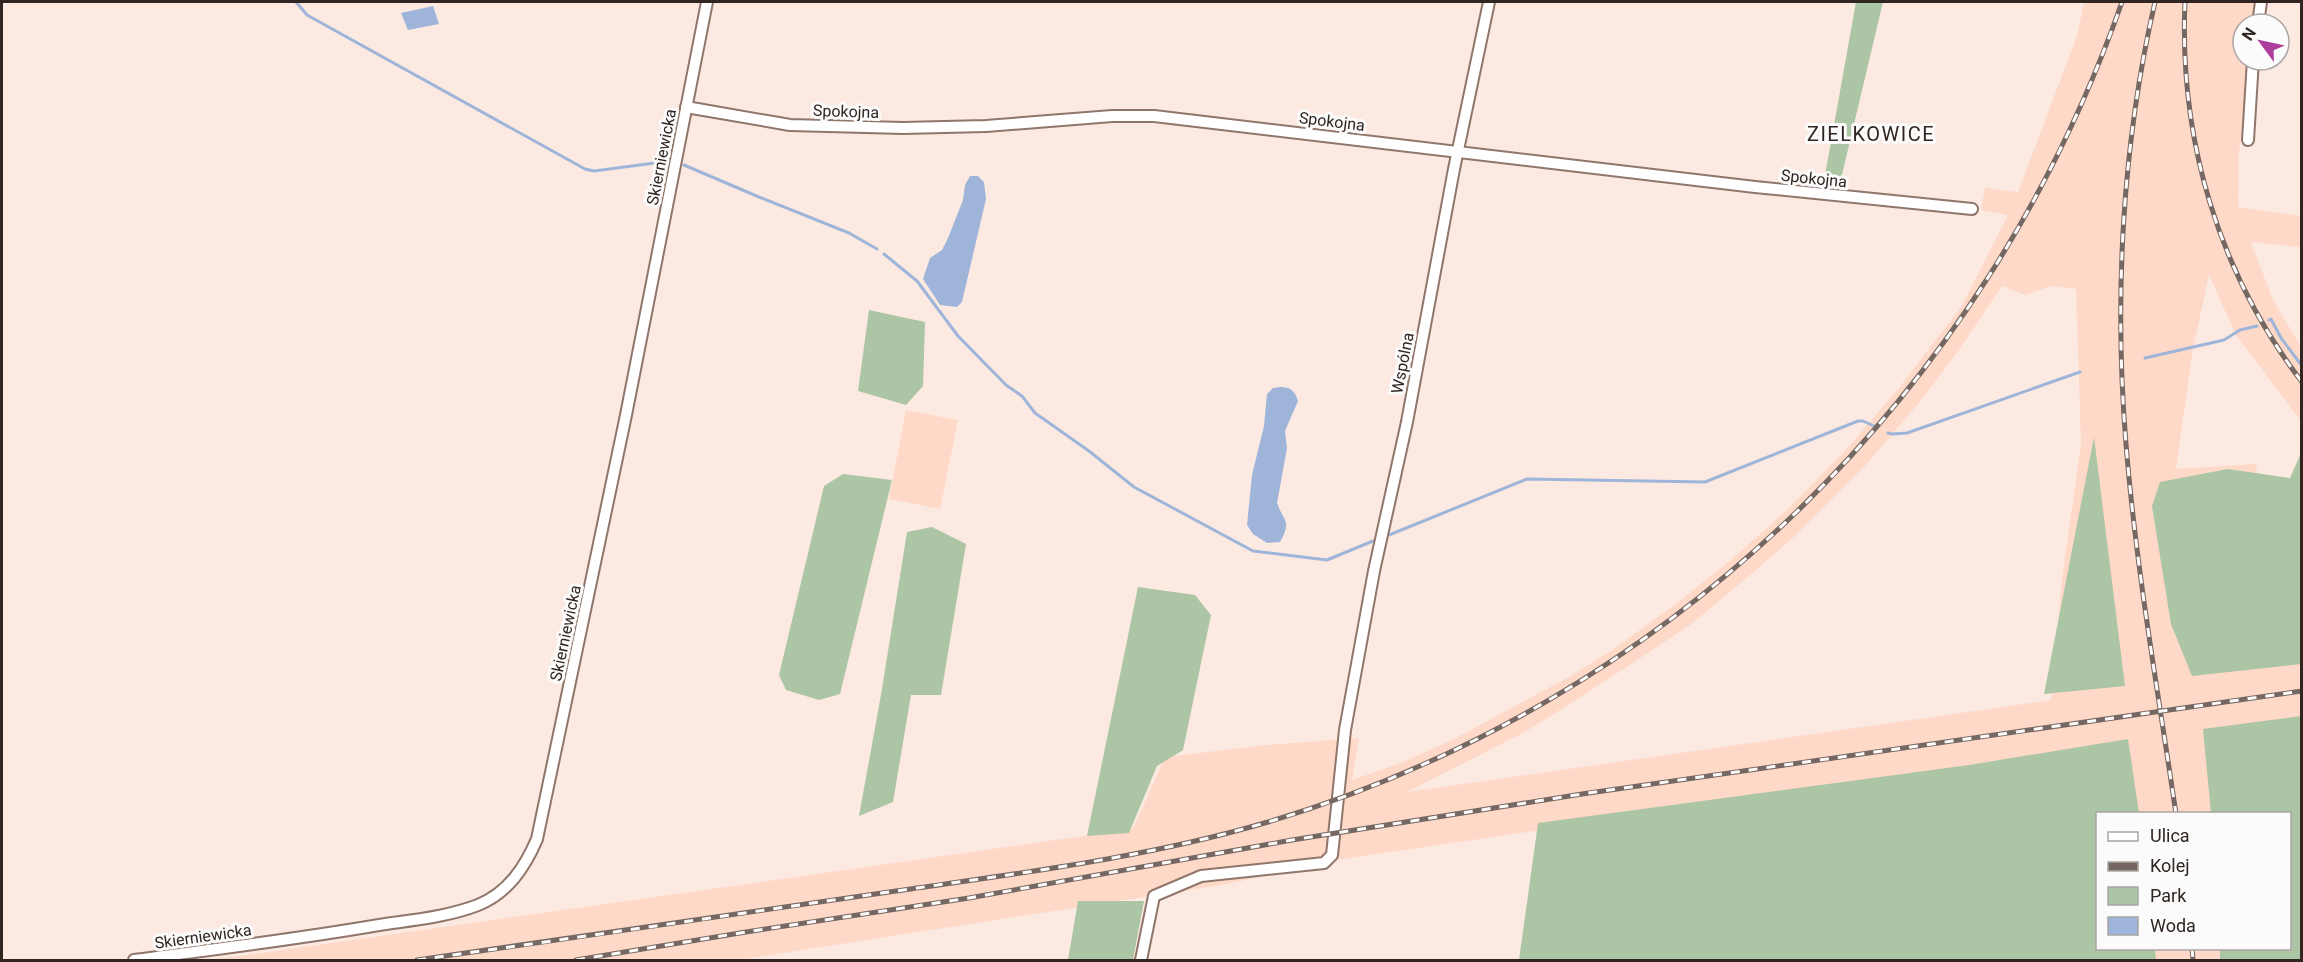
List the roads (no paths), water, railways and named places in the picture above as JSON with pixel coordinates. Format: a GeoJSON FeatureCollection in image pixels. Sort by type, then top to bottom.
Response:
{"type":"FeatureCollection","features":[{"type":"Feature","properties":{"kind":"street","name":"Skierniewicka"},"geometry":{"type":"LineString","coordinates":[[134,960],[341,932],[454,912],[479,904],[496,894],[512,881],[528,860],[537,839],[626,415],[707,2]]}},
{"type":"Feature","properties":{"kind":"street","name":"Wspólna"},"geometry":{"type":"LineString","coordinates":[[1141,960],[1154,896],[1201,876],[1324,863],[1331,858],[1334,850],[1345,730],[1374,571],[1407,422],[1458,151],[1489,2]]}},
{"type":"Feature","properties":{"kind":"street"},"geometry":{"type":"LineString","coordinates":[[2248,140],[2252,72]]}},
{"type":"Feature","properties":{"kind":"street","name":"Spokojna"},"geometry":{"type":"LineString","coordinates":[[686,107],[790,125],[903,128],[986,126],[1112,116],[1154,116],[1755,187],[1972,208]]}},
{"type":"Feature","properties":{"kind":"water"},"geometry":{"type":"Polygon","coordinates":[[[433,6],[439,24],[408,30],[401,13],[433,6]]]}},
{"type":"Feature","properties":{"kind":"water"},"geometry":{"type":"Polygon","coordinates":[[[970,176],[978,176],[984,182],[986,199],[962,302],[957,307],[940,305],[923,279],[930,258],[942,250],[948,238],[970,176]]]}},
{"type":"Feature","properties":{"kind":"water"},"geometry":{"type":"Polygon","coordinates":[[[1273,388],[1292,390],[1298,401],[1285,431],[1287,448],[1277,503],[1286,522],[1286,530],[1280,542],[1267,543],[1253,534],[1247,525],[1252,475],[1264,426],[1267,394],[1273,388]]]}},
{"type":"Feature","properties":{"kind":"waterway"},"geometry":{"type":"LineString","coordinates":[[296,2],[307,15],[585,169],[594,171],[670,161]]}},
{"type":"Feature","properties":{"kind":"waterway"},"geometry":{"type":"LineString","coordinates":[[684,165],[849,233],[877,249]]}},
{"type":"Feature","properties":{"kind":"waterway"},"geometry":{"type":"LineString","coordinates":[[884,254],[917,281],[958,336],[1006,385],[1022,396],[1035,413],[1089,451],[1134,487],[1253,551],[1327,560],[1373,541]]}},
{"type":"Feature","properties":{"kind":"waterway"},"geometry":{"type":"LineString","coordinates":[[2269,320],[2271,319],[2281,338],[2302,366]]}},
{"type":"Feature","properties":{"kind":"waterway"},"geometry":{"type":"LineString","coordinates":[[2145,358],[2224,340],[2240,330],[2257,326]]}},
{"type":"Feature","properties":{"kind":"waterway"},"geometry":{"type":"LineString","coordinates":[[1888,433],[1907,433],[2080,372]]}},
{"type":"Feature","properties":{"kind":"waterway"},"geometry":{"type":"LineString","coordinates":[[1389,535],[1527,479],[1705,482],[1858,421],[1874,426]]}},
{"type":"Feature","properties":{"kind":"railway"},"geometry":{"type":"LineString","coordinates":[[417,960],[1036,871],[1129,855],[1222,835],[1268,822],[1414,768],[1551,699],[1678,614],[1794,515],[1897,403],[1987,279],[2062,145],[2122,2]]}},
{"type":"Feature","properties":{"kind":"railway"},"geometry":{"type":"LineString","coordinates":[[2155,2],[2144,56],[2128,166],[2121,278],[2122,389],[2130,490],[2176,812]]}},
{"type":"Feature","properties":{"kind":"railway"},"geometry":{"type":"LineString","coordinates":[[2185,2],[2185,53],[2189,104],[2197,153],[2210,202],[2226,250],[2247,295],[2273,340],[2302,382]]}},
{"type":"Feature","properties":{"kind":"railway"},"geometry":{"type":"LineString","coordinates":[[576,960],[969,898],[1292,840],[1582,794],[2302,691]]}},
{"type":"Feature","properties":{"kind":"railway"},"geometry":{"type":"LineString","coordinates":[[2192,950],[2193,960]]}},
{"type":"Feature","properties":{"kind":"district","name":"ZIELKOWICE"},"geometry":{"type":"Point","coordinates":[1871,134]}}]}
